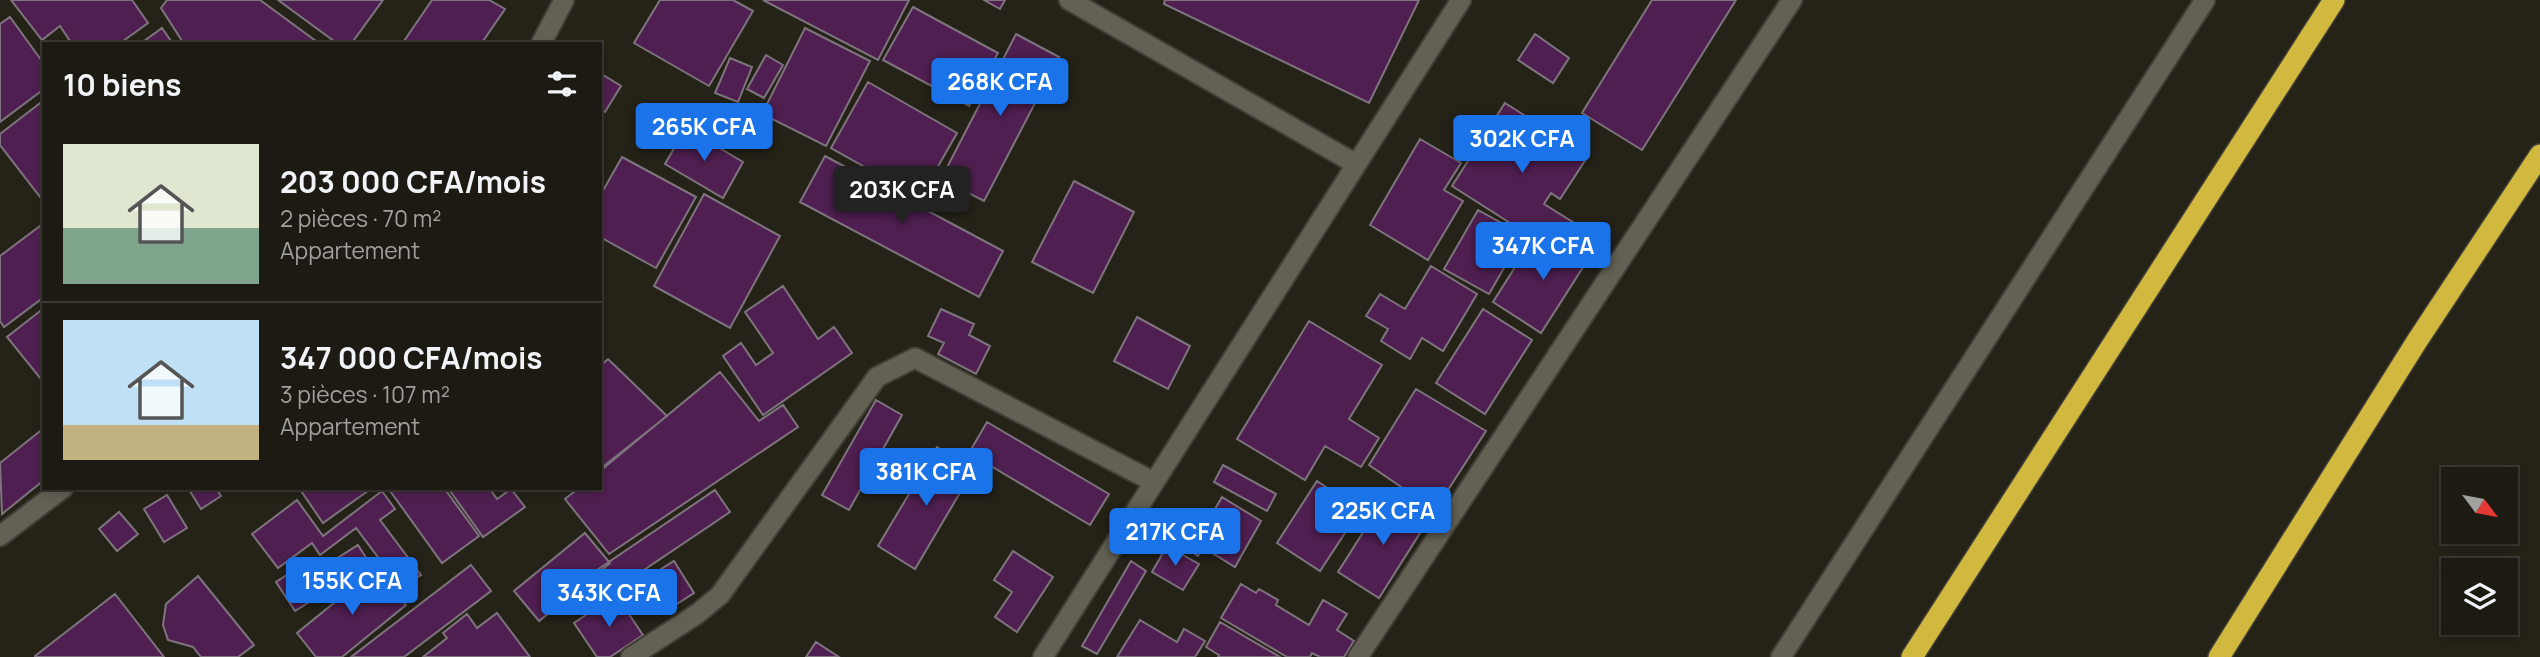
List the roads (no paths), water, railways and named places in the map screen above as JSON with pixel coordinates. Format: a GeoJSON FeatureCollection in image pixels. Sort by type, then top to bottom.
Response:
{"type":"FeatureCollection","features":[{"type":"Feature","properties":{"kind":"highway"},"geometry":{"type":"LineString","coordinates":[[1912,657],[2334,0]]}},
{"type":"Feature","properties":{"kind":"highway"},"geometry":{"type":"LineString","coordinates":[[2219,657],[2417,341],[2540,155]]}},
{"type":"Feature","properties":{"kind":"street"},"geometry":{"type":"LineString","coordinates":[[542,42],[564,0]]}},
{"type":"Feature","properties":{"kind":"street"},"geometry":{"type":"LineString","coordinates":[[1069,0],[1356,164]]}},
{"type":"Feature","properties":{"kind":"street"},"geometry":{"type":"LineString","coordinates":[[1043,657],[1461,0]]}},
{"type":"Feature","properties":{"kind":"street"},"geometry":{"type":"LineString","coordinates":[[1358,657],[1792,0]]}},
{"type":"Feature","properties":{"kind":"street"},"geometry":{"type":"LineString","coordinates":[[1781,657],[2205,0]]}},
{"type":"Feature","properties":{"kind":"street"},"geometry":{"type":"LineString","coordinates":[[631,657],[698,614],[720,595],[877,377],[915,358],[1154,482]]}},
{"type":"Feature","properties":{"kind":"street"},"geometry":{"type":"LineString","coordinates":[[0,536],[60,490]]}}]}
